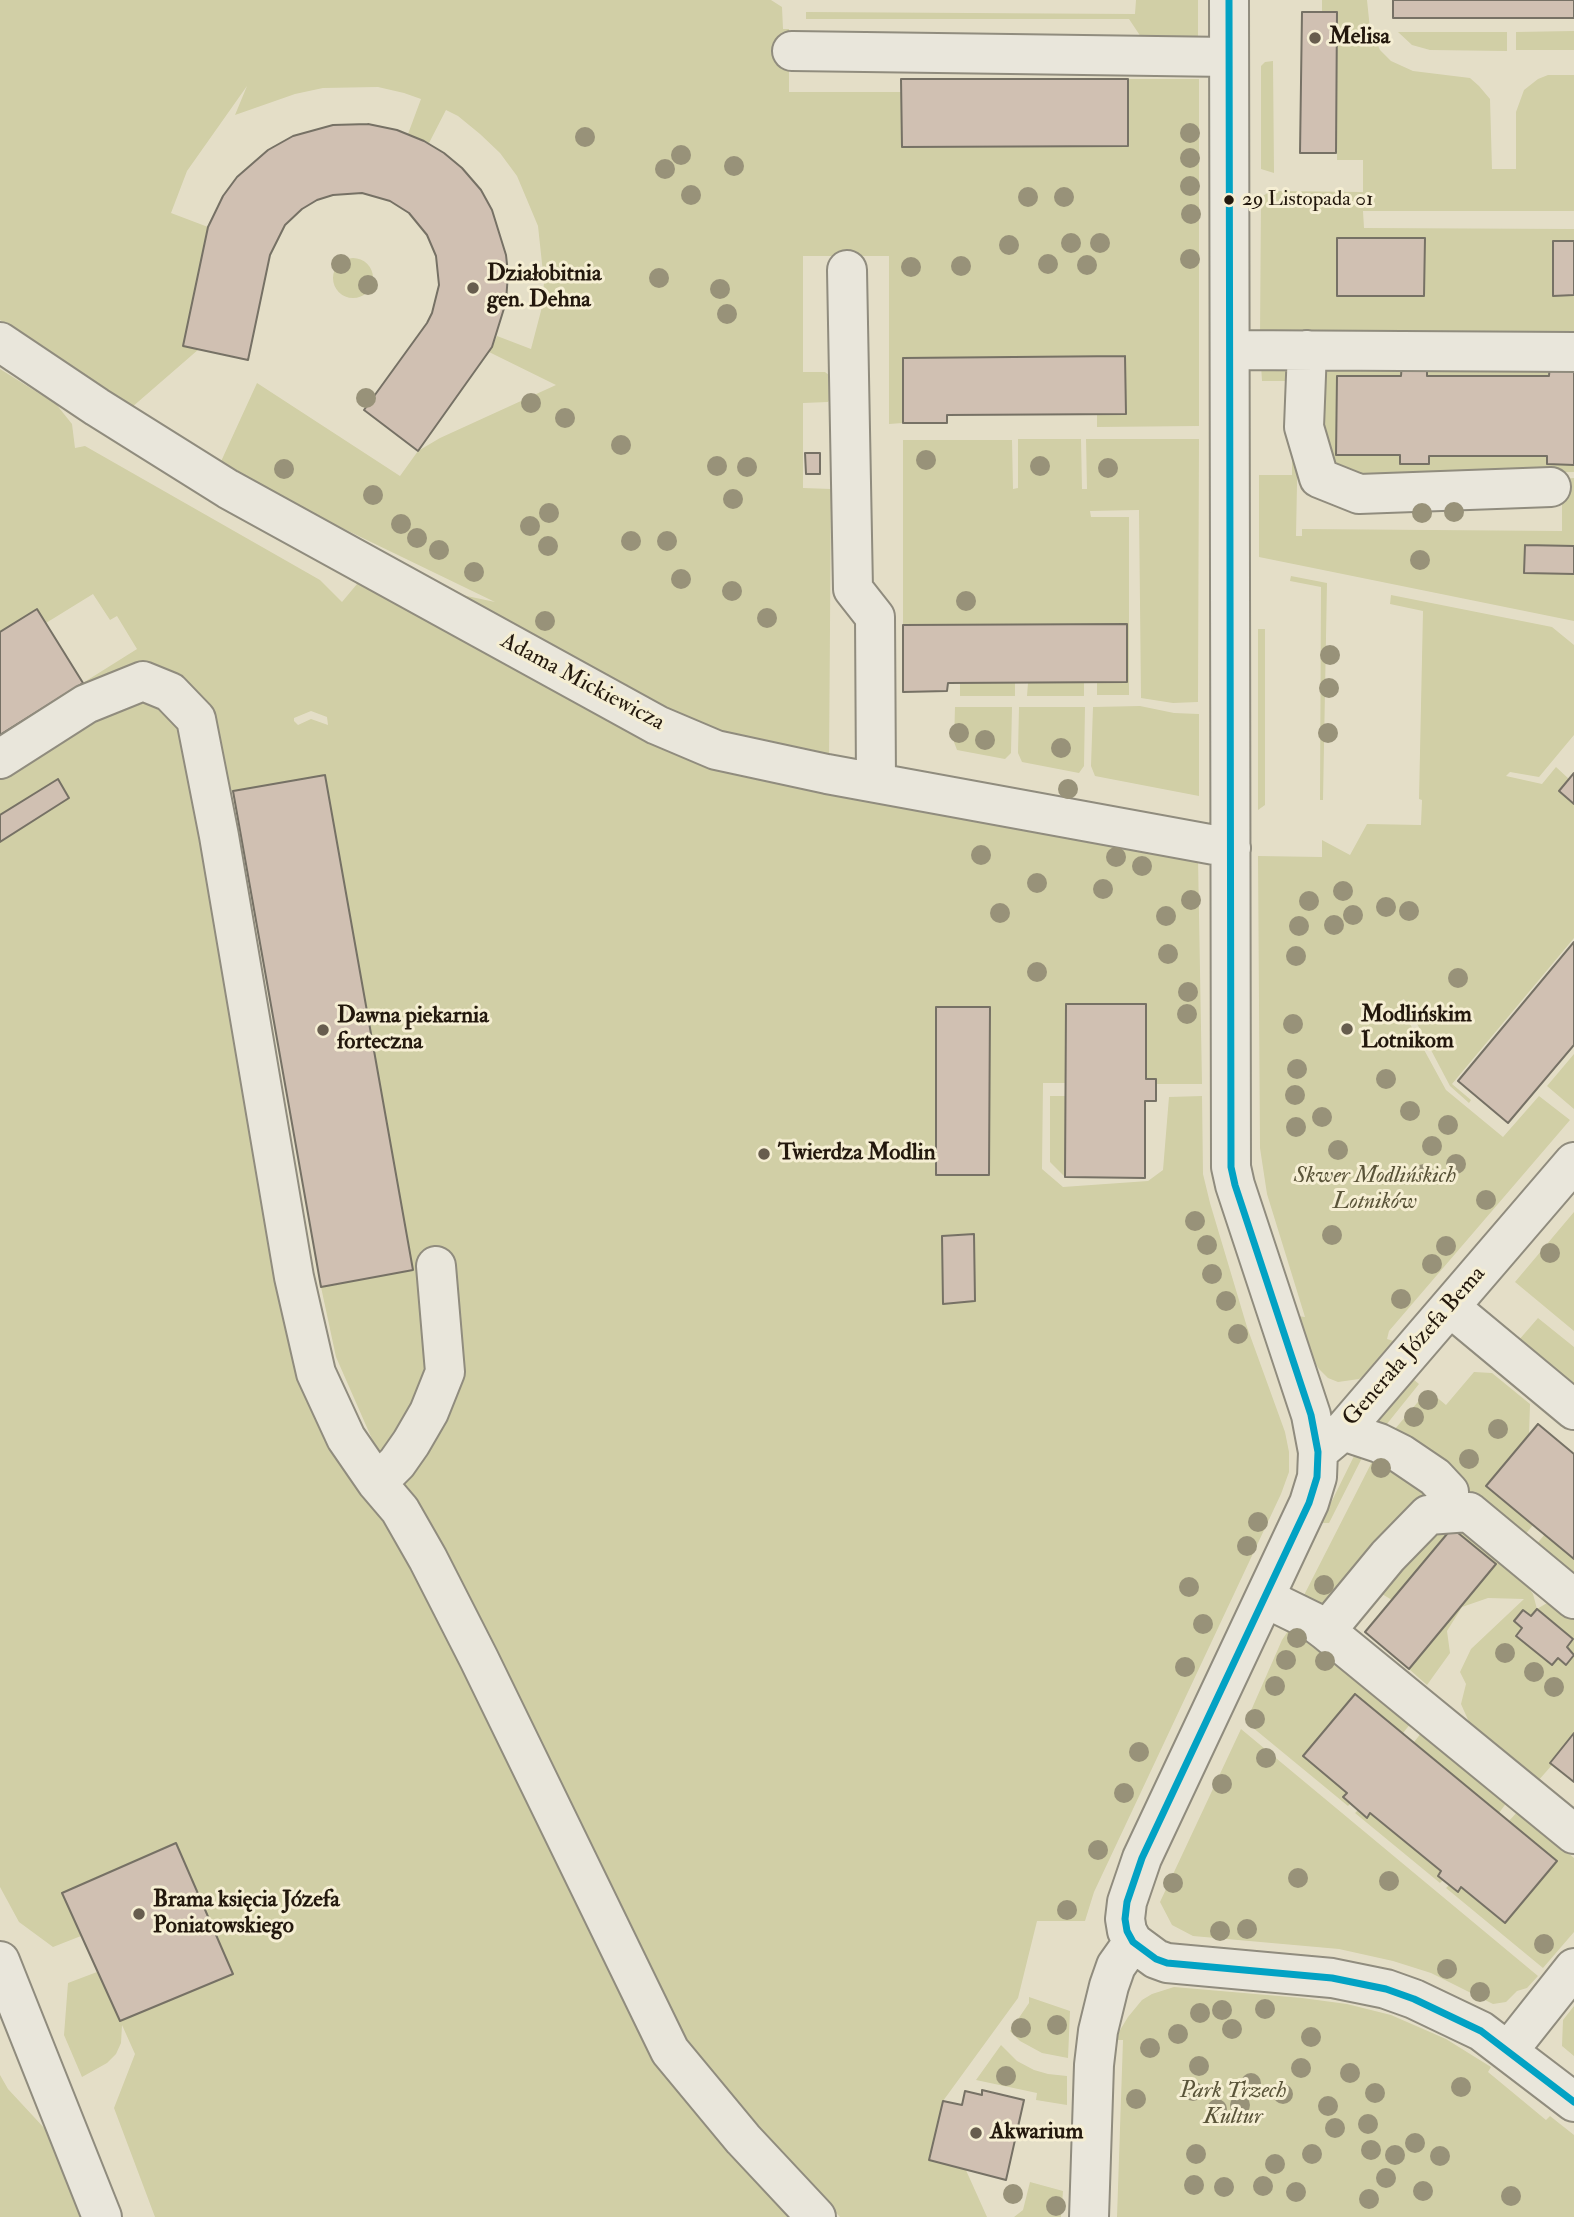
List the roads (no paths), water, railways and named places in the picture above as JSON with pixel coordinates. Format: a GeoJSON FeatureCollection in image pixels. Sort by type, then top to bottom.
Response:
{"type":"FeatureCollection","features":[{"type":"Feature","properties":{"kind":"street"},"geometry":{"type":"LineString","coordinates":[[1229,0],[1231,1167],[1311,1415],[1331,1442]]}},
{"type":"Feature","properties":{"kind":"street"},"geometry":{"type":"LineString","coordinates":[[792,51],[1229,57]]}},
{"type":"Feature","properties":{"kind":"street"},"geometry":{"type":"LineString","coordinates":[[847,270],[853,589],[875,617],[876,781]]}},
{"type":"Feature","properties":{"kind":"street","name":"Adama Mickiewicza"},"geometry":{"type":"LineString","coordinates":[[0,342],[228,489],[657,725],[716,750],[827,774],[1231,848]]}},
{"type":"Feature","properties":{"kind":"street"},"geometry":{"type":"LineString","coordinates":[[1230,350],[1574,352]]}},
{"type":"Feature","properties":{"kind":"street"},"geometry":{"type":"LineString","coordinates":[[1307,350],[1304,427],[1319,478],[1359,494],[1551,487]]}},
{"type":"Feature","properties":{"kind":"street"},"geometry":{"type":"LineString","coordinates":[[0,759],[86,704],[143,681],[170,692],[196,719],[294,1277],[316,1373],[346,1438],[377,1483],[400,1510],[439,1581],[670,2051],[743,2139],[817,2217]]}},
{"type":"Feature","properties":{"kind":"street","name":"Generała Józefa Bema"},"geometry":{"type":"LineString","coordinates":[[1331,1442],[1574,1162]]}},
{"type":"Feature","properties":{"kind":"street"},"geometry":{"type":"LineString","coordinates":[[377,1483],[397,1463],[411,1443],[429,1412],[445,1372],[436,1266]]}},
{"type":"Feature","properties":{"kind":"street"},"geometry":{"type":"LineString","coordinates":[[1450,1307],[1574,1410]]}},
{"type":"Feature","properties":{"kind":"street"},"geometry":{"type":"LineString","coordinates":[[1331,1442],[1378,1443],[1401,1454],[1436,1477],[1449,1492],[1447,1513]]}},
{"type":"Feature","properties":{"kind":"street"},"geometry":{"type":"LineString","coordinates":[[1331,1442],[1309,1503],[1142,1858],[1127,1902],[1125,1919],[1133,1942],[1156,1959],[1167,1963],[1332,1978],[1385,1989],[1440,2010],[1481,2031],[1574,2102]]}},
{"type":"Feature","properties":{"kind":"street"},"geometry":{"type":"LineString","coordinates":[[1326,1631],[1388,1556],[1428,1515],[1469,1511],[1574,1599]]}},
{"type":"Feature","properties":{"kind":"street"},"geometry":{"type":"LineString","coordinates":[[1265,1598],[1314,1622],[1326,1631],[1574,1834]]}},
{"type":"Feature","properties":{"kind":"street"},"geometry":{"type":"LineString","coordinates":[[1089,2217],[1094,2066],[1098,2031],[1116,1966],[1133,1942]]}},
{"type":"Feature","properties":{"kind":"street"},"geometry":{"type":"LineString","coordinates":[[0,1961],[102,2217]]}},
{"type":"Feature","properties":{"kind":"street"},"geometry":{"type":"LineString","coordinates":[[1508,2050],[1574,1968]]}},
{"type":"Feature","properties":{"kind":"place","name":"Melisa"},"geometry":{"type":"Point","coordinates":[1315,38]}},
{"type":"Feature","properties":{"kind":"place","name":"29 Listopada 01"},"geometry":{"type":"Point","coordinates":[1229,200]}},
{"type":"Feature","properties":{"kind":"place","name":"Działobitnia gen. Dehna"},"geometry":{"type":"Point","coordinates":[473,288]}},
{"type":"Feature","properties":{"kind":"place","name":"Modlińskim Lotnikom"},"geometry":{"type":"Point","coordinates":[1347,1029]}},
{"type":"Feature","properties":{"kind":"place","name":"Dawna piekarnia forteczna"},"geometry":{"type":"Point","coordinates":[323,1030]}},
{"type":"Feature","properties":{"kind":"place","name":"Twierdza Modlin"},"geometry":{"type":"Point","coordinates":[764,1154]}},
{"type":"Feature","properties":{"kind":"place","name":"Brama księcia Józefa Poniatowskiego"},"geometry":{"type":"Point","coordinates":[139,1914]}},
{"type":"Feature","properties":{"kind":"place","name":"Akwarium"},"geometry":{"type":"Point","coordinates":[976,2133]}},
{"type":"Feature","properties":{"kind":"park label","name":"Skwer Modlińskich Lotników"},"geometry":{"type":"Point","coordinates":[1375,1190]}},
{"type":"Feature","properties":{"kind":"park label","name":"Park Trzech Kultur"},"geometry":{"type":"Point","coordinates":[1233,2105]}}]}
